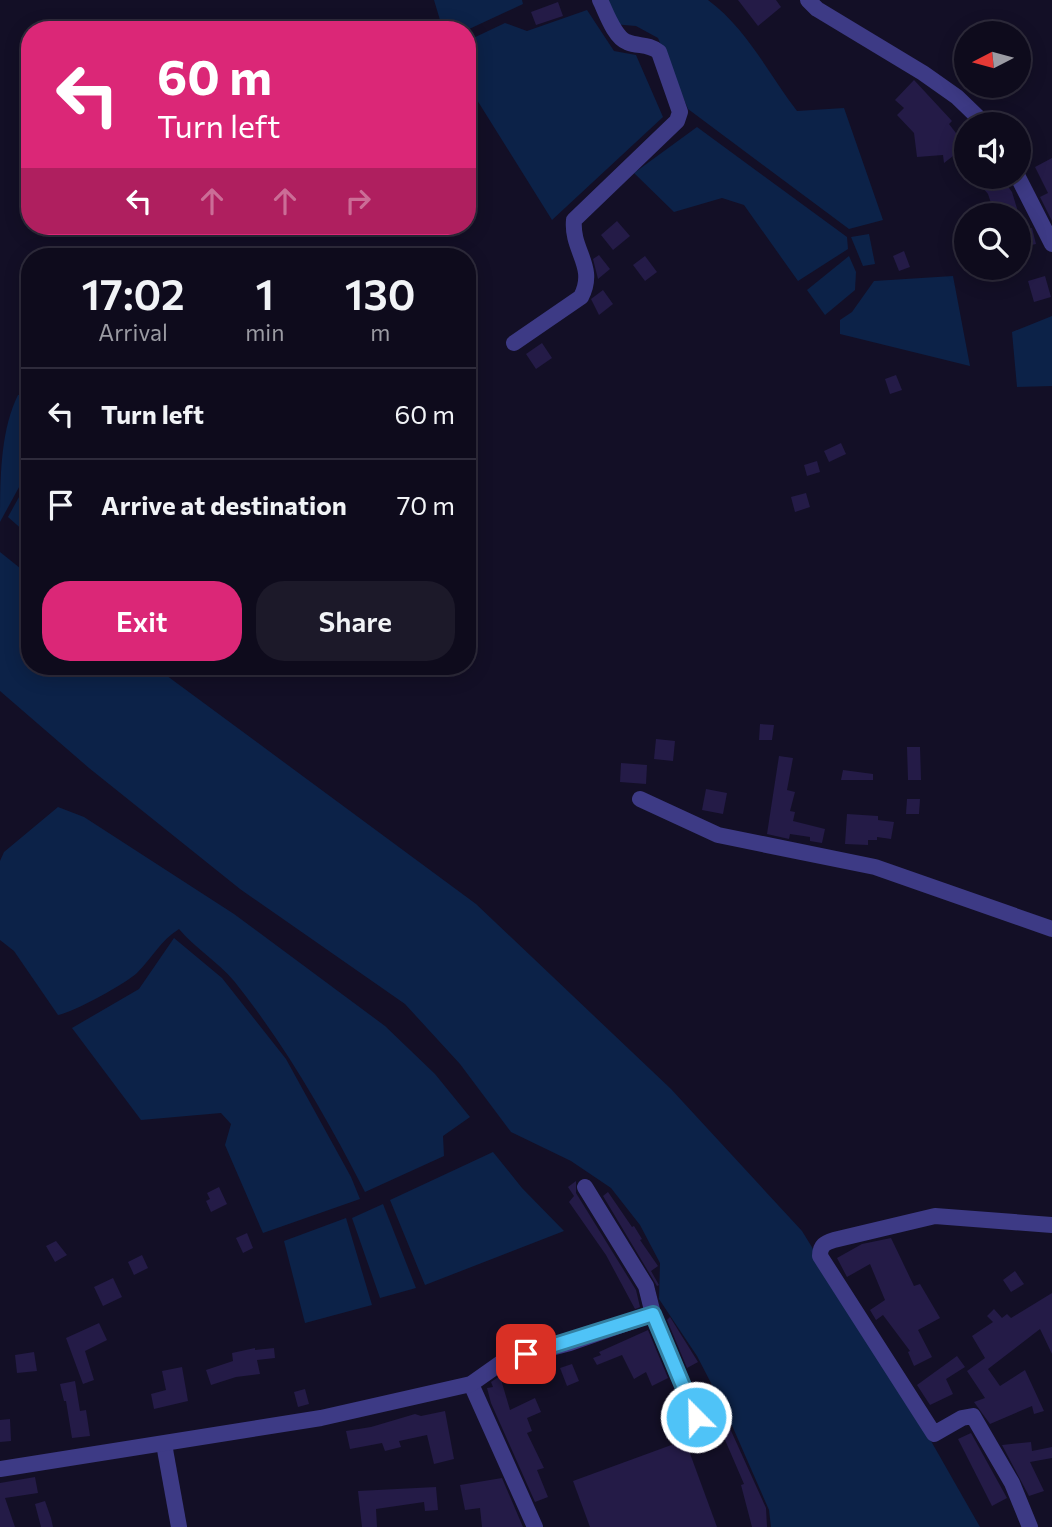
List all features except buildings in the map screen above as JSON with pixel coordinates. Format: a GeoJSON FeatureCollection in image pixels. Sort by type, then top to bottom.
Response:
{"type":"FeatureCollection","features":[{"type":"Feature","properties":{"kind":"street"},"geometry":{"type":"LineString","coordinates":[[514,343],[581,298],[587,286],[588,272],[573,232],[574,220],[677,121],[680,113],[659,52],[651,45],[629,43],[621,39],[600,0]]}},
{"type":"Feature","properties":{"kind":"street"},"geometry":{"type":"LineString","coordinates":[[808,0],[837,22],[957,97],[973,112]]}},
{"type":"Feature","properties":{"kind":"street"},"geometry":{"type":"LineString","coordinates":[[1024,189],[1050,237]]}},
{"type":"Feature","properties":{"kind":"street"},"geometry":{"type":"LineString","coordinates":[[640,799],[718,835],[875,867],[1052,929]]}},
{"type":"Feature","properties":{"kind":"street"},"geometry":{"type":"LineString","coordinates":[[585,1187],[646,1286],[653,1314],[696,1417]]}},
{"type":"Feature","properties":{"kind":"street"},"geometry":{"type":"LineString","coordinates":[[1030,1527],[1012,1483],[973,1416],[962,1418],[934,1434],[820,1256],[820,1249],[834,1240],[935,1216],[1052,1225]]}},
{"type":"Feature","properties":{"kind":"street"},"geometry":{"type":"LineString","coordinates":[[0,1469],[321,1418],[471,1384],[505,1360],[570,1343],[653,1314]]}},
{"type":"Feature","properties":{"kind":"street"},"geometry":{"type":"LineString","coordinates":[[471,1384],[535,1527]]}},
{"type":"Feature","properties":{"kind":"street"},"geometry":{"type":"LineString","coordinates":[[164,1444],[179,1527]]}},
{"type":"Feature","properties":{"kind":"water"},"geometry":{"type":"Polygon","coordinates":[[[434,0],[522,0],[523,4],[476,26],[476,21],[440,21],[434,0]]]}},
{"type":"Feature","properties":{"kind":"water"},"geometry":{"type":"Polygon","coordinates":[[[600,0],[708,0],[746,38],[797,111],[844,108],[883,220],[849,229],[688,109],[658,38],[636,26],[612,24],[600,0]]]}},
{"type":"Feature","properties":{"kind":"water"},"geometry":{"type":"Polygon","coordinates":[[[587,10],[614,51],[636,55],[663,117],[552,220],[476,98],[476,37],[505,23],[527,31],[587,10]]]}},
{"type":"Feature","properties":{"kind":"water"},"geometry":{"type":"Polygon","coordinates":[[[697,127],[847,237],[848,249],[798,281],[744,205],[722,198],[674,212],[634,173],[697,127]]]}},
{"type":"Feature","properties":{"kind":"water"},"geometry":{"type":"Polygon","coordinates":[[[869,234],[875,264],[863,266],[851,237],[869,234]]]}},
{"type":"Feature","properties":{"kind":"water"},"geometry":{"type":"Polygon","coordinates":[[[849,256],[856,272],[855,290],[825,315],[807,290],[849,256]]]}},
{"type":"Feature","properties":{"kind":"water"},"geometry":{"type":"Polygon","coordinates":[[[953,276],[970,366],[840,334],[840,320],[852,312],[874,281],[953,276]]]}},
{"type":"Feature","properties":{"kind":"water"},"geometry":{"type":"Polygon","coordinates":[[[1052,316],[1052,386],[1017,387],[1012,332],[1052,316]]]}},
{"type":"Feature","properties":{"kind":"water"},"geometry":{"type":"Polygon","coordinates":[[[18,395],[21,395],[21,484],[0,522],[4,440],[18,395]]]}},
{"type":"Feature","properties":{"kind":"water"},"geometry":{"type":"Polygon","coordinates":[[[21,493],[21,528],[8,517],[21,493]]]}},
{"type":"Feature","properties":{"kind":"water"},"geometry":{"type":"Polygon","coordinates":[[[0,552],[21,569],[21,675],[166,675],[476,904],[671,1089],[802,1231],[927,1434],[980,1527],[771,1527],[769,1510],[727,1414],[697,1356],[659,1299],[660,1263],[640,1225],[611,1188],[571,1161],[511,1132],[460,1064],[405,1004],[240,889],[89,768],[0,691],[0,552]]]}},
{"type":"Feature","properties":{"kind":"water"},"geometry":{"type":"Polygon","coordinates":[[[58,807],[84,817],[234,914],[385,1026],[435,1074],[470,1117],[443,1136],[444,1156],[365,1192],[321,1110],[271,1031],[234,981],[179,929],[131,978],[87,1003],[58,1015],[14,951],[0,940],[0,861],[4,852],[58,807]]]}},
{"type":"Feature","properties":{"kind":"water"},"geometry":{"type":"Polygon","coordinates":[[[174,938],[222,978],[286,1059],[351,1177],[360,1199],[263,1233],[225,1145],[231,1124],[221,1113],[141,1120],[72,1028],[139,989],[174,938]]]}},
{"type":"Feature","properties":{"kind":"water"},"geometry":{"type":"Polygon","coordinates":[[[493,1152],[522,1188],[564,1231],[425,1285],[390,1200],[493,1152]]]}},
{"type":"Feature","properties":{"kind":"water"},"geometry":{"type":"Polygon","coordinates":[[[383,1204],[416,1288],[380,1298],[352,1218],[383,1204]]]}},
{"type":"Feature","properties":{"kind":"water"},"geometry":{"type":"Polygon","coordinates":[[[346,1218],[372,1305],[305,1323],[284,1241],[346,1218]]]}},
{"type":"Feature","properties":{"kind":"route"},"geometry":{"type":"LineString","coordinates":[[526,1354],[570,1343],[653,1314],[696,1417]]}}]}
